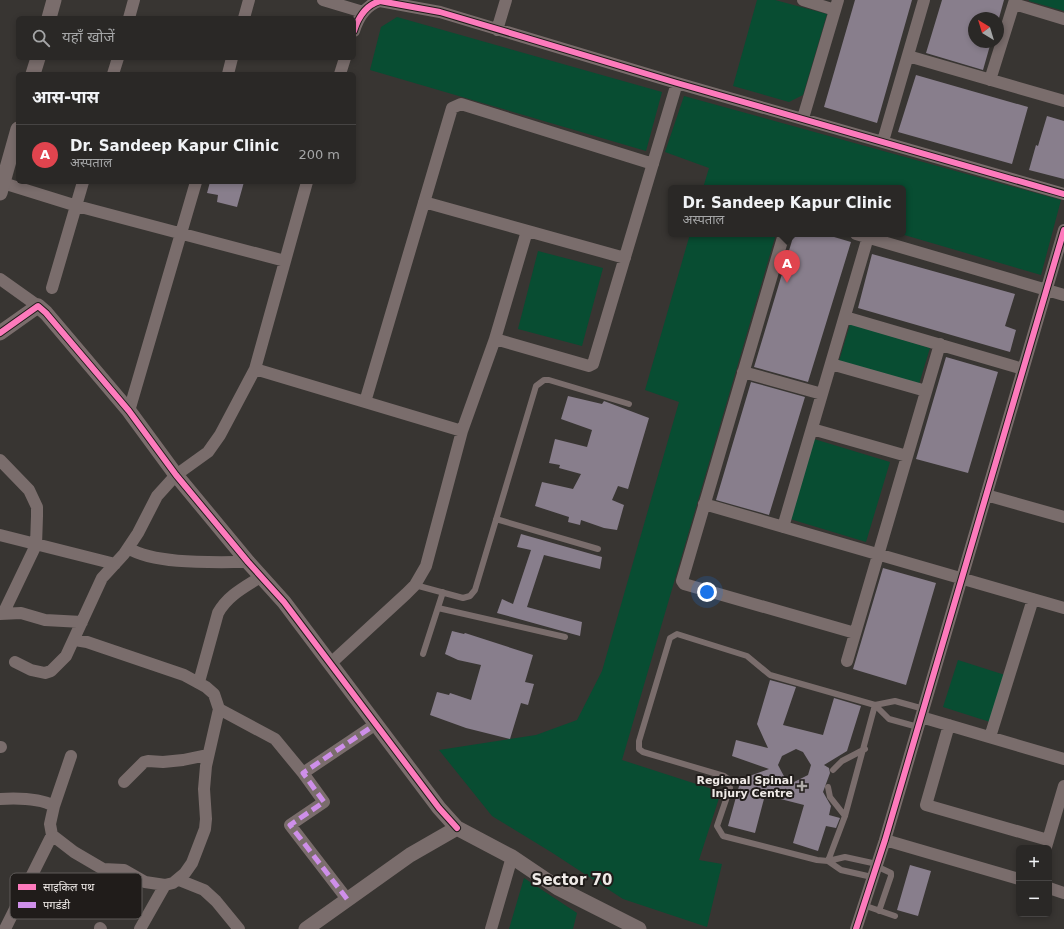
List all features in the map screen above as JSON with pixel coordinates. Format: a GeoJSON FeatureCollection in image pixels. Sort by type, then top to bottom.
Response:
{"type":"FeatureCollection","features":[{"type":"Feature","properties":{"kind":"street"},"geometry":{"type":"LineString","coordinates":[[50,16],[54,0]]}},
{"type":"Feature","properties":{"kind":"street"},"geometry":{"type":"LineString","coordinates":[[130,16],[134,0]]}},
{"type":"Feature","properties":{"kind":"street"},"geometry":{"type":"LineString","coordinates":[[245,16],[249,0]]}},
{"type":"Feature","properties":{"kind":"street"},"geometry":{"type":"LineString","coordinates":[[497,30],[506,0]]}},
{"type":"Feature","properties":{"kind":"street"},"geometry":{"type":"LineString","coordinates":[[803,0],[836,5],[803,118]]}},
{"type":"Feature","properties":{"kind":"street"},"geometry":{"type":"LineString","coordinates":[[883,141],[924,0]]}},
{"type":"Feature","properties":{"kind":"street"},"geometry":{"type":"LineString","coordinates":[[331,1],[363,12]]}},
{"type":"Feature","properties":{"kind":"street"},"geometry":{"type":"LineString","coordinates":[[356,27],[363,12],[372,3],[380,1],[440,12],[677,83],[1064,194]]}},
{"type":"Feature","properties":{"kind":"street"},"geometry":{"type":"LineString","coordinates":[[990,80],[1014,2],[1064,19]]}},
{"type":"Feature","properties":{"kind":"street"},"geometry":{"type":"LineString","coordinates":[[908,56],[1064,101]]}},
{"type":"Feature","properties":{"kind":"street"},"geometry":{"type":"LineString","coordinates":[[34,72],[37,60]]}},
{"type":"Feature","properties":{"kind":"street"},"geometry":{"type":"LineString","coordinates":[[114,72],[117,60]]}},
{"type":"Feature","properties":{"kind":"street"},"geometry":{"type":"LineString","coordinates":[[228,72],[232,60]]}},
{"type":"Feature","properties":{"kind":"street"},"geometry":{"type":"LineString","coordinates":[[341,72],[344,60]]}},
{"type":"Feature","properties":{"kind":"street"},"geometry":{"type":"LineString","coordinates":[[495,339],[589,366],[592,365],[677,83]]}},
{"type":"Feature","properties":{"kind":"street"},"geometry":{"type":"LineString","coordinates":[[365,402],[452,108],[456,104],[461,104],[653,164]]}},
{"type":"Feature","properties":{"kind":"street"},"geometry":{"type":"LineString","coordinates":[[16,136],[1,188],[76,206],[285,261]]}},
{"type":"Feature","properties":{"kind":"street"},"geometry":{"type":"LineString","coordinates":[[52,288],[82,184]]}},
{"type":"Feature","properties":{"kind":"street"},"geometry":{"type":"LineString","coordinates":[[129,411],[195,184]]}},
{"type":"Feature","properties":{"kind":"street"},"geometry":{"type":"LineString","coordinates":[[15,662],[35,671],[45,673],[51,671],[66,656],[75,640],[102,578],[128,548],[143,524],[157,496],[176,475],[208,452],[220,435],[255,369],[306,184]]}},
{"type":"Feature","properties":{"kind":"street"},"geometry":{"type":"LineString","coordinates":[[424,202],[625,258]]}},
{"type":"Feature","properties":{"kind":"street"},"geometry":{"type":"LineString","coordinates":[[856,929],[885,840],[1064,230]]}},
{"type":"Feature","properties":{"kind":"street"},"geometry":{"type":"LineString","coordinates":[[331,663],[415,585],[426,566],[462,431],[495,339],[527,231]]}},
{"type":"Feature","properties":{"kind":"street"},"geometry":{"type":"LineString","coordinates":[[783,237],[704,504],[683,583],[855,633]]}},
{"type":"Feature","properties":{"kind":"street"},"geometry":{"type":"LineString","coordinates":[[783,527],[868,237],[1064,295]]}},
{"type":"Feature","properties":{"kind":"street"},"geometry":{"type":"LineString","coordinates":[[0,279],[46,313],[129,411],[176,475],[248,562],[284,602],[439,808],[457,828],[512,857],[558,888],[633,928]]}},
{"type":"Feature","properties":{"kind":"street"},"geometry":{"type":"LineString","coordinates":[[0,333],[38,306]]}},
{"type":"Feature","properties":{"kind":"street"},"geometry":{"type":"LineString","coordinates":[[844,317],[1023,369]]}},
{"type":"Feature","properties":{"kind":"street"},"geometry":{"type":"LineString","coordinates":[[847,661],[940,344]]}},
{"type":"Feature","properties":{"kind":"street"},"geometry":{"type":"LineString","coordinates":[[831,364],[926,391]]}},
{"type":"Feature","properties":{"kind":"street"},"geometry":{"type":"LineString","coordinates":[[255,369],[462,431]]}},
{"type":"Feature","properties":{"kind":"street"},"geometry":{"type":"LineString","coordinates":[[743,372],[822,394]]}},
{"type":"Feature","properties":{"kind":"street"},"geometry":{"type":"LineString","coordinates":[[812,429],[907,456]]}},
{"type":"Feature","properties":{"kind":"street"},"geometry":{"type":"LineString","coordinates":[[0,460],[23,482],[37,506],[36,545],[2,614],[21,613],[45,620],[82,622]]}},
{"type":"Feature","properties":{"kind":"street"},"geometry":{"type":"LineString","coordinates":[[986,495],[1064,517]]}},
{"type":"Feature","properties":{"kind":"street"},"geometry":{"type":"LineString","coordinates":[[704,504],[1064,608]]}},
{"type":"Feature","properties":{"kind":"street"},"geometry":{"type":"LineString","coordinates":[[0,535],[114,564]]}},
{"type":"Feature","properties":{"kind":"street"},"geometry":{"type":"LineString","coordinates":[[128,548],[140,555],[156,558],[248,562]]}},
{"type":"Feature","properties":{"kind":"street"},"geometry":{"type":"LineString","coordinates":[[199,682],[218,613],[222,605],[237,592],[262,576]]}},
{"type":"Feature","properties":{"kind":"street"},"geometry":{"type":"LineString","coordinates":[[990,737],[1033,599]]}},
{"type":"Feature","properties":{"kind":"street"},"geometry":{"type":"LineString","coordinates":[[75,640],[87,642],[166,668],[199,682],[214,694],[219,709],[207,755],[204,789],[206,819],[205,829],[192,864],[179,880],[165,885],[142,880]]}},
{"type":"Feature","properties":{"kind":"street"},"geometry":{"type":"LineString","coordinates":[[219,709],[275,739],[303,773],[324,802],[290,825],[347,899]]}},
{"type":"Feature","properties":{"kind":"street"},"geometry":{"type":"LineString","coordinates":[[921,718],[1064,758]]}},
{"type":"Feature","properties":{"kind":"street"},"geometry":{"type":"LineString","coordinates":[[303,773],[376,724]]}},
{"type":"Feature","properties":{"kind":"street"},"geometry":{"type":"LineString","coordinates":[[949,725],[926,805],[1047,844],[1064,786]]}},
{"type":"Feature","properties":{"kind":"street"},"geometry":{"type":"LineString","coordinates":[[124,782],[144,762],[163,762],[207,755]]}},
{"type":"Feature","properties":{"kind":"street"},"geometry":{"type":"LineString","coordinates":[[33,873],[52,835],[50,824],[54,806],[71,756]]}},
{"type":"Feature","properties":{"kind":"street"},"geometry":{"type":"LineString","coordinates":[[0,799],[22,799],[42,802],[54,806]]}},
{"type":"Feature","properties":{"kind":"street"},"geometry":{"type":"LineString","coordinates":[[306,929],[410,855],[457,828]]}},
{"type":"Feature","properties":{"kind":"street"},"geometry":{"type":"LineString","coordinates":[[52,835],[74,852],[103,869],[124,870],[129,873]]}},
{"type":"Feature","properties":{"kind":"street"},"geometry":{"type":"LineString","coordinates":[[885,840],[1016,877]]}},
{"type":"Feature","properties":{"kind":"street"},"geometry":{"type":"LineString","coordinates":[[491,929],[512,857]]}},
{"type":"Feature","properties":{"kind":"street"},"geometry":{"type":"LineString","coordinates":[[179,880],[204,890],[239,929]]}},
{"type":"Feature","properties":{"kind":"street"},"geometry":{"type":"LineString","coordinates":[[140,929],[165,885]]}},
{"type":"Feature","properties":{"kind":"street"},"geometry":{"type":"LineString","coordinates":[[1052,889],[1064,892]]}},
{"type":"Feature","properties":{"kind":"street"},"geometry":{"type":"LineString","coordinates":[[5,929],[10,919]]}},
{"type":"Feature","properties":{"kind":"lane"},"geometry":{"type":"LineString","coordinates":[[415,585],[467,598],[475,590],[536,386],[544,380],[549,380],[629,404]]}},
{"type":"Feature","properties":{"kind":"lane"},"geometry":{"type":"LineString","coordinates":[[496,519],[598,549]]}},
{"type":"Feature","properties":{"kind":"lane"},"geometry":{"type":"LineString","coordinates":[[423,654],[443,592]]}},
{"type":"Feature","properties":{"kind":"lane"},"geometry":{"type":"LineString","coordinates":[[438,608],[565,637]]}},
{"type":"Feature","properties":{"kind":"lane"},"geometry":{"type":"LineString","coordinates":[[875,869],[841,870],[828,861],[723,836],[717,826],[730,788],[728,779],[724,776],[643,752],[640,749],[638,741],[670,638],[677,634],[747,656],[770,675],[876,705],[895,701],[921,718]]}},
{"type":"Feature","properties":{"kind":"lane"},"geometry":{"type":"LineString","coordinates":[[876,705],[889,719],[921,718]]}},
{"type":"Feature","properties":{"kind":"lane"},"geometry":{"type":"LineString","coordinates":[[828,861],[845,816],[865,749],[876,705]]}},
{"type":"Feature","properties":{"kind":"lane"},"geometry":{"type":"LineString","coordinates":[[833,770],[842,761],[865,749]]}},
{"type":"Feature","properties":{"kind":"lane"},"geometry":{"type":"LineString","coordinates":[[828,788],[830,797],[845,816]]}},
{"type":"Feature","properties":{"kind":"lane"},"geometry":{"type":"LineString","coordinates":[[828,861],[846,857],[875,869],[891,873],[879,911]]}},
{"type":"Feature","properties":{"kind":"lane"},"geometry":{"type":"LineString","coordinates":[[863,905],[895,916]]}},
{"type":"Feature","properties":{"kind":"green space"},"geometry":{"type":"Polygon","coordinates":[[[757,0],[775,0],[827,14],[803,95],[789,102],[733,86],[757,0]]]}},
{"type":"Feature","properties":{"kind":"green space"},"geometry":{"type":"Polygon","coordinates":[[[1064,0],[1064,11],[1029,1],[1064,0]]]}},
{"type":"Feature","properties":{"kind":"green space"},"geometry":{"type":"Polygon","coordinates":[[[397,17],[662,92],[646,151],[370,70],[381,27],[397,17]]]}},
{"type":"Feature","properties":{"kind":"green space"},"geometry":{"type":"Polygon","coordinates":[[[684,96],[1061,200],[1041,275],[906,235],[906,185],[704,185],[709,168],[665,152],[684,96]]]}},
{"type":"Feature","properties":{"kind":"green space"},"geometry":{"type":"Polygon","coordinates":[[[689,237],[775,237],[622,760],[721,792],[699,860],[722,864],[707,927],[623,899],[492,816],[439,750],[536,735],[577,720],[602,671],[679,402],[645,390],[689,237]]]}},
{"type":"Feature","properties":{"kind":"green space"},"geometry":{"type":"Polygon","coordinates":[[[538,251],[603,268],[582,346],[518,329],[538,251]]]}},
{"type":"Feature","properties":{"kind":"green space"},"geometry":{"type":"Polygon","coordinates":[[[850,324],[930,348],[919,384],[839,361],[850,324]]]}},
{"type":"Feature","properties":{"kind":"green space"},"geometry":{"type":"Polygon","coordinates":[[[814,439],[890,462],[866,542],[790,519],[814,439]]]}},
{"type":"Feature","properties":{"kind":"green space"},"geometry":{"type":"Polygon","coordinates":[[[958,660],[1005,675],[990,722],[943,707],[958,660]]]}},
{"type":"Feature","properties":{"kind":"green space"},"geometry":{"type":"Polygon","coordinates":[[[524,878],[577,913],[573,929],[509,929],[524,878]]]}},
{"type":"Feature","properties":{"kind":"building"},"geometry":{"type":"Polygon","coordinates":[[[855,0],[912,0],[877,123],[824,107],[855,0]]]}},
{"type":"Feature","properties":{"kind":"building"},"geometry":{"type":"Polygon","coordinates":[[[942,0],[1004,0],[1001,12],[968,12],[968,48],[989,48],[983,70],[926,53],[942,0]]]}},
{"type":"Feature","properties":{"kind":"building"},"geometry":{"type":"Polygon","coordinates":[[[916,75],[1028,107],[1012,164],[898,132],[916,75]]]}},
{"type":"Feature","properties":{"kind":"building"},"geometry":{"type":"Polygon","coordinates":[[[1047,116],[1064,121],[1064,179],[1029,170],[1036,145],[1038,146],[1047,116]]]}},
{"type":"Feature","properties":{"kind":"building"},"geometry":{"type":"Polygon","coordinates":[[[209,184],[243,184],[237,207],[217,202],[218,195],[207,193],[209,184]]]}},
{"type":"Feature","properties":{"kind":"building"},"geometry":{"type":"Polygon","coordinates":[[[793,237],[834,237],[851,242],[808,382],[754,367],[793,237]]]}},
{"type":"Feature","properties":{"kind":"building"},"geometry":{"type":"Polygon","coordinates":[[[872,254],[1015,294],[1005,326],[1016,330],[1010,352],[858,308],[872,254]]]}},
{"type":"Feature","properties":{"kind":"building"},"geometry":{"type":"Polygon","coordinates":[[[946,357],[998,372],[968,473],[916,459],[946,357]]]}},
{"type":"Feature","properties":{"kind":"building"},"geometry":{"type":"Polygon","coordinates":[[[751,382],[805,397],[769,515],[716,500],[751,382]]]}},
{"type":"Feature","properties":{"kind":"building"},"geometry":{"type":"Polygon","coordinates":[[[568,396],[602,404],[604,401],[649,418],[628,489],[618,486],[612,500],[624,505],[617,530],[604,528],[581,520],[580,525],[568,522],[569,517],[535,506],[542,482],[573,489],[581,474],[559,468],[560,465],[549,463],[555,439],[587,447],[592,430],[561,419],[568,396]]]}},
{"type":"Feature","properties":{"kind":"building"},"geometry":{"type":"Polygon","coordinates":[[[521,534],[602,557],[600,569],[544,555],[527,607],[582,622],[580,636],[497,613],[502,599],[513,604],[531,550],[517,547],[521,534]]]}},
{"type":"Feature","properties":{"kind":"building"},"geometry":{"type":"Polygon","coordinates":[[[883,568],[936,583],[906,685],[853,669],[883,568]]]}},
{"type":"Feature","properties":{"kind":"building"},"geometry":{"type":"Polygon","coordinates":[[[452,631],[465,633],[533,655],[525,682],[534,684],[528,705],[521,703],[510,739],[466,728],[430,715],[437,692],[449,695],[450,693],[471,700],[481,665],[458,660],[445,654],[452,631]]]}},
{"type":"Feature","properties":{"kind":"building"},"geometry":{"type":"Polygon","coordinates":[[[770,680],[796,687],[783,725],[823,735],[834,698],[861,706],[847,751],[824,765],[829,768],[830,773],[823,792],[831,806],[829,815],[840,818],[836,828],[826,826],[818,851],[793,843],[804,805],[765,795],[755,833],[728,826],[741,779],[769,769],[732,756],[736,740],[768,748],[757,724],[770,680]],[[796,749],[782,756],[778,765],[786,780],[794,782],[808,775],[811,765],[803,752],[796,749]]]}},
{"type":"Feature","properties":{"kind":"building"},"geometry":{"type":"Polygon","coordinates":[[[910,865],[931,871],[918,916],[897,910],[910,865]]]}},
{"type":"Feature","properties":{"kind":"marked path"},"geometry":{"type":"LineString","coordinates":[[347,899],[290,825],[324,802],[303,773],[376,724]]}},
{"type":"Feature","properties":{"kind":"cycle path"},"geometry":{"type":"LineString","coordinates":[[356,26],[363,13],[375,3],[380,1],[440,12],[677,83],[1064,194]]}},
{"type":"Feature","properties":{"kind":"cycle path"},"geometry":{"type":"LineString","coordinates":[[856,929],[885,840],[1064,230]]}},
{"type":"Feature","properties":{"kind":"cycle path"},"geometry":{"type":"LineString","coordinates":[[0,333],[38,306],[46,313],[129,411],[176,475],[248,562],[284,602],[439,808],[457,828]]}},
{"type":"Feature","properties":{"kind":"place","name":"Dr. Sandeep Kapur Clinic"},"geometry":{"type":"Point","coordinates":[787,283]}},
{"type":"Feature","properties":{"kind":"place","name":"Regional Spinal Injury Centre"},"geometry":{"type":"Point","coordinates":[802,786]}},
{"type":"Feature","properties":{"kind":"district","name":"Sector 70"},"geometry":{"type":"Point","coordinates":[572,880]}}]}
